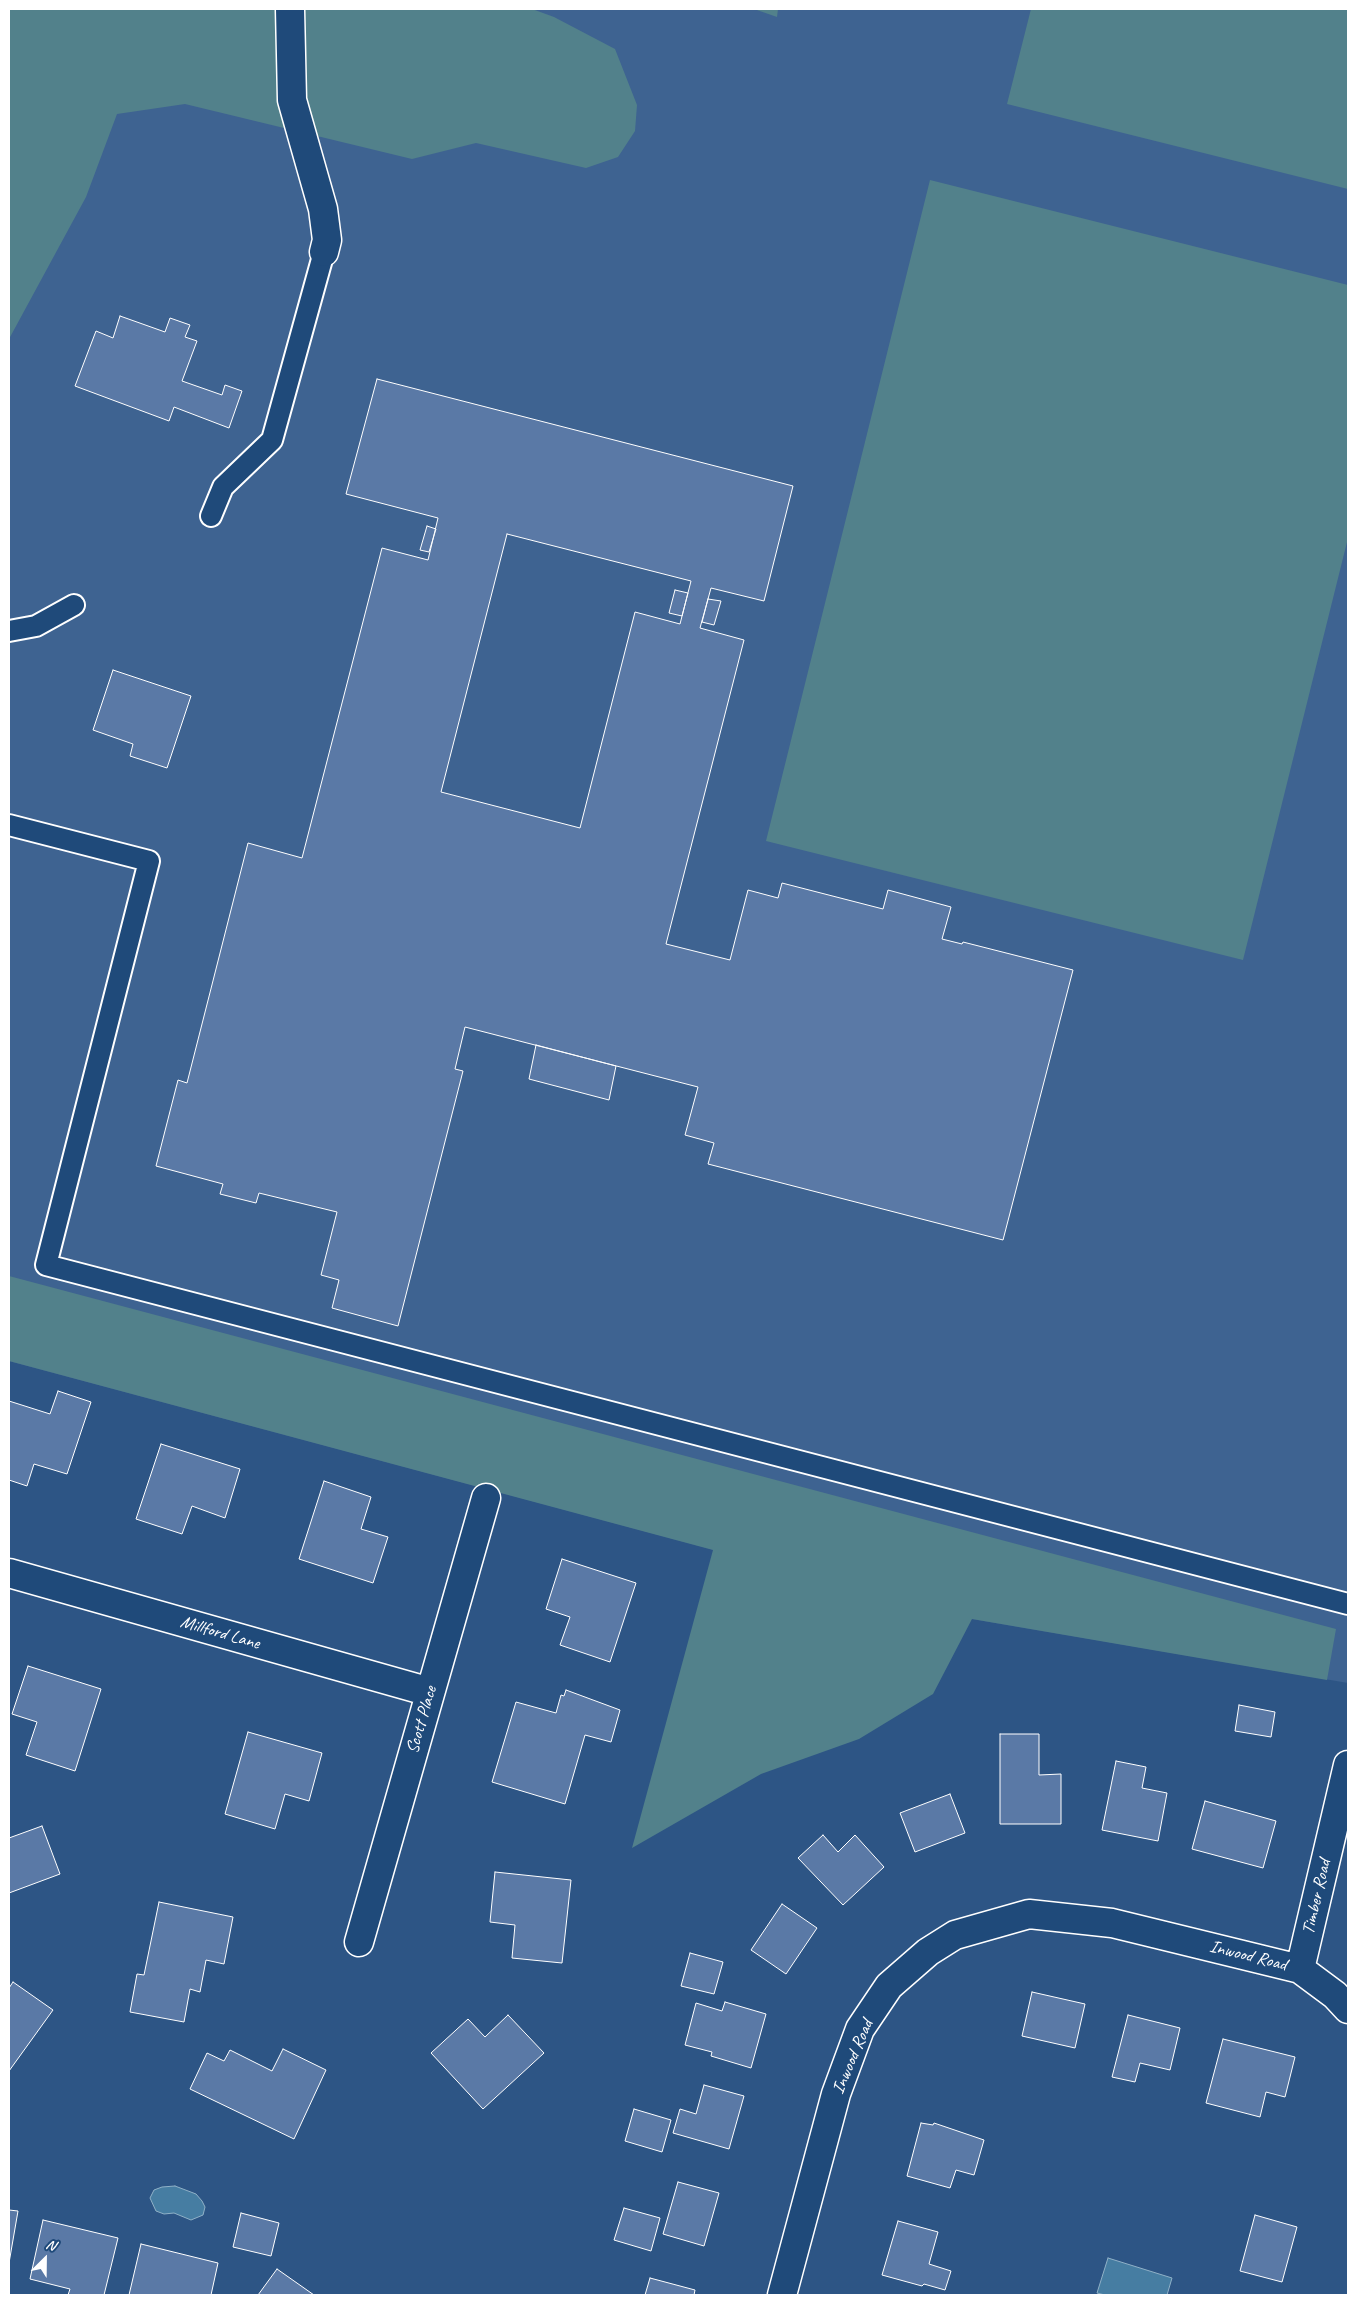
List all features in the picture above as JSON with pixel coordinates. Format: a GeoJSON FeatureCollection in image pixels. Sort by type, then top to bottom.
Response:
{"type":"FeatureCollection","features":[{"type":"Feature","properties":{"kind":"street"},"geometry":{"type":"LineString","coordinates":[[290,9],[292,100],[323,209],[327,240],[324,252]]}},
{"type":"Feature","properties":{"kind":"street","name":"Scott Place"},"geometry":{"type":"LineString","coordinates":[[359,1942],[486,1498]]}},
{"type":"Feature","properties":{"kind":"street","name":"Millford Lane"},"geometry":{"type":"LineString","coordinates":[[9,1573],[430,1692]]}},
{"type":"Feature","properties":{"kind":"street","name":"Timber Road"},"geometry":{"type":"LineString","coordinates":[[1300,1969],[1348,1765]]}},
{"type":"Feature","properties":{"kind":"street","name":"Inwood Road"},"geometry":{"type":"LineString","coordinates":[[782,2295],[836,2094],[860,2030],[890,1986],[928,1952],[955,1935],[1029,1914],[1112,1922],[1300,1969]]}},
{"type":"Feature","properties":{"kind":"street"},"geometry":{"type":"LineString","coordinates":[[1300,1969],[1335,1995],[1348,2009]]}},
{"type":"Feature","properties":{"kind":"lane"},"geometry":{"type":"LineString","coordinates":[[211,516],[223,487],[272,440],[324,252]]}},
{"type":"Feature","properties":{"kind":"lane"},"geometry":{"type":"LineString","coordinates":[[9,631],[36,626],[74,605]]}},
{"type":"Feature","properties":{"kind":"lane"},"geometry":{"type":"LineString","coordinates":[[9,825],[149,861],[46,1265],[1348,1604]]}},
{"type":"Feature","properties":{"kind":"shaded area"},"geometry":{"type":"Polygon","coordinates":[[[9,9],[1348,9],[1348,1683],[972,1619],[9,1361],[9,9]]]}},
{"type":"Feature","properties":{"kind":"shaded area"},"geometry":{"type":"Polygon","coordinates":[[[175,2186],[196,2194],[205,2207],[203,2215],[191,2220],[174,2213],[164,2214],[156,2211],[150,2198],[154,2190],[175,2186]]]}},
{"type":"Feature","properties":{"kind":"shaded area"},"geometry":{"type":"Polygon","coordinates":[[[1108,2258],[1172,2278],[1167,2295],[1105,2295],[1097,2293],[1108,2258]]]}},
{"type":"Feature","properties":{"kind":"green space"},"geometry":{"type":"Polygon","coordinates":[[[9,9],[532,9],[554,17],[615,49],[637,105],[635,131],[618,157],[586,168],[476,143],[412,159],[185,104],[117,114],[86,197],[9,339],[9,9]]]}},
{"type":"Feature","properties":{"kind":"green space"},"geometry":{"type":"Polygon","coordinates":[[[754,9],[778,9],[777,17],[754,9]]]}},
{"type":"Feature","properties":{"kind":"green space"},"geometry":{"type":"Polygon","coordinates":[[[1031,9],[1348,9],[1348,189],[1007,104],[1031,9]]]}},
{"type":"Feature","properties":{"kind":"green space"},"geometry":{"type":"Polygon","coordinates":[[[930,180],[1348,285],[1348,538],[1243,960],[766,841],[930,180]]]}},
{"type":"Feature","properties":{"kind":"green space"},"geometry":{"type":"Polygon","coordinates":[[[9,1276],[1336,1629],[1327,1680],[972,1619],[933,1694],[859,1739],[761,1774],[632,1848],[713,1550],[9,1361],[9,1276]]]}},
{"type":"Feature","properties":{"kind":"building"},"geometry":{"type":"Polygon","coordinates":[[[120,316],[165,332],[170,318],[190,325],[185,337],[197,341],[182,381],[222,395],[225,385],[242,391],[229,428],[174,407],[169,421],[75,386],[96,331],[113,338],[120,316]]]}},
{"type":"Feature","properties":{"kind":"building"},"geometry":{"type":"Polygon","coordinates":[[[377,379],[793,486],[764,601],[711,588],[700,628],[744,640],[666,944],[730,960],[748,890],[778,898],[782,883],[883,909],[888,890],[951,907],[942,939],[962,944],[963,942],[1073,970],[1003,1240],[708,1164],[714,1143],[685,1135],[698,1087],[465,1027],[455,1069],[463,1071],[398,1326],[332,1308],[339,1280],[321,1275],[337,1212],[259,1193],[256,1203],[220,1194],[223,1184],[156,1166],[178,1080],[187,1083],[248,843],[302,858],[382,548],[428,560],[438,518],[346,494],[377,379]],[[507,534],[441,792],[580,828],[635,612],[680,624],[691,581],[507,534]]]}},
{"type":"Feature","properties":{"kind":"building"},"geometry":{"type":"Polygon","coordinates":[[[427,526],[436,529],[429,552],[420,550],[427,526]]]}},
{"type":"Feature","properties":{"kind":"building"},"geometry":{"type":"Polygon","coordinates":[[[675,590],[688,593],[682,616],[669,613],[675,590]]]}},
{"type":"Feature","properties":{"kind":"building"},"geometry":{"type":"Polygon","coordinates":[[[708,599],[721,601],[714,625],[702,622],[708,599]]]}},
{"type":"Feature","properties":{"kind":"building"},"geometry":{"type":"Polygon","coordinates":[[[113,670],[191,696],[167,768],[130,756],[133,744],[93,730],[113,670]]]}},
{"type":"Feature","properties":{"kind":"building"},"geometry":{"type":"Polygon","coordinates":[[[536,1045],[616,1066],[609,1100],[529,1079],[536,1045]]]}},
{"type":"Feature","properties":{"kind":"building"},"geometry":{"type":"Polygon","coordinates":[[[58,1391],[91,1402],[67,1474],[34,1464],[27,1486],[9,1480],[9,1401],[50,1414],[58,1391]]]}},
{"type":"Feature","properties":{"kind":"building"},"geometry":{"type":"Polygon","coordinates":[[[161,1444],[240,1469],[225,1518],[192,1506],[182,1534],[136,1519],[161,1444]]]}},
{"type":"Feature","properties":{"kind":"building"},"geometry":{"type":"Polygon","coordinates":[[[324,1481],[371,1497],[361,1529],[388,1537],[373,1583],[299,1559],[324,1481]]]}},
{"type":"Feature","properties":{"kind":"building"},"geometry":{"type":"Polygon","coordinates":[[[562,1559],[636,1583],[610,1662],[560,1645],[570,1617],[546,1609],[562,1559]]]}},
{"type":"Feature","properties":{"kind":"building"},"geometry":{"type":"Polygon","coordinates":[[[28,1666],[101,1689],[75,1771],[26,1755],[37,1722],[12,1714],[28,1666]]]}},
{"type":"Feature","properties":{"kind":"building"},"geometry":{"type":"Polygon","coordinates":[[[566,1690],[620,1710],[611,1742],[585,1735],[565,1804],[492,1782],[516,1702],[556,1713],[561,1695],[564,1696],[566,1690]]]}},
{"type":"Feature","properties":{"kind":"building"},"geometry":{"type":"Polygon","coordinates":[[[1239,1705],[1275,1712],[1271,1737],[1235,1731],[1239,1705]]]}},
{"type":"Feature","properties":{"kind":"building"},"geometry":{"type":"Polygon","coordinates":[[[248,1732],[322,1753],[309,1801],[285,1794],[275,1829],[225,1814],[248,1732]]]}},
{"type":"Feature","properties":{"kind":"building"},"geometry":{"type":"Polygon","coordinates":[[[1000,1734],[1039,1734],[1039,1775],[1061,1774],[1061,1824],[1000,1824],[1000,1734]]]}},
{"type":"Feature","properties":{"kind":"building"},"geometry":{"type":"Polygon","coordinates":[[[1116,1761],[1146,1767],[1142,1788],[1167,1793],[1158,1841],[1102,1830],[1116,1761]]]}},
{"type":"Feature","properties":{"kind":"building"},"geometry":{"type":"Polygon","coordinates":[[[950,1794],[965,1833],[915,1852],[900,1813],[950,1794]]]}},
{"type":"Feature","properties":{"kind":"building"},"geometry":{"type":"Polygon","coordinates":[[[1205,1801],[1276,1821],[1263,1868],[1192,1849],[1205,1801]]]}},
{"type":"Feature","properties":{"kind":"building"},"geometry":{"type":"Polygon","coordinates":[[[42,1826],[60,1874],[9,1893],[9,1838],[42,1826]]]}},
{"type":"Feature","properties":{"kind":"building"},"geometry":{"type":"Polygon","coordinates":[[[823,1835],[838,1852],[855,1835],[884,1867],[843,1905],[798,1858],[823,1835]]]}},
{"type":"Feature","properties":{"kind":"building"},"geometry":{"type":"Polygon","coordinates":[[[495,1872],[571,1880],[562,1963],[512,1958],[515,1925],[490,1922],[495,1872]]]}},
{"type":"Feature","properties":{"kind":"building"},"geometry":{"type":"Polygon","coordinates":[[[159,1902],[233,1917],[224,1964],[206,1960],[200,1992],[190,1989],[184,2022],[130,2012],[137,1974],[144,1975],[159,1902]]]}},
{"type":"Feature","properties":{"kind":"building"},"geometry":{"type":"Polygon","coordinates":[[[782,1904],[817,1928],[786,1974],[751,1950],[782,1904]]]}},
{"type":"Feature","properties":{"kind":"building"},"geometry":{"type":"Polygon","coordinates":[[[690,1953],[723,1962],[714,1994],[681,1986],[690,1953]]]}},
{"type":"Feature","properties":{"kind":"building"},"geometry":{"type":"Polygon","coordinates":[[[13,1982],[53,2010],[9,2071],[9,1988],[13,1982]]]}},
{"type":"Feature","properties":{"kind":"building"},"geometry":{"type":"Polygon","coordinates":[[[1032,1992],[1085,2004],[1075,2048],[1022,2036],[1032,1992]]]}},
{"type":"Feature","properties":{"kind":"building"},"geometry":{"type":"Polygon","coordinates":[[[725,2002],[766,2014],[751,2068],[711,2056],[712,2052],[685,2045],[696,2003],[722,2011],[725,2002]]]}},
{"type":"Feature","properties":{"kind":"building"},"geometry":{"type":"Polygon","coordinates":[[[508,2015],[544,2053],[483,2109],[431,2053],[468,2019],[485,2037],[508,2015]]]}},
{"type":"Feature","properties":{"kind":"building"},"geometry":{"type":"Polygon","coordinates":[[[1128,2015],[1180,2028],[1170,2070],[1140,2063],[1135,2082],[1112,2077],[1128,2015]]]}},
{"type":"Feature","properties":{"kind":"building"},"geometry":{"type":"Polygon","coordinates":[[[1223,2039],[1295,2057],[1285,2097],[1266,2092],[1260,2117],[1206,2103],[1223,2039]]]}},
{"type":"Feature","properties":{"kind":"building"},"geometry":{"type":"Polygon","coordinates":[[[283,2049],[326,2070],[294,2139],[190,2089],[207,2053],[224,2061],[230,2050],[272,2071],[283,2049]]]}},
{"type":"Feature","properties":{"kind":"building"},"geometry":{"type":"Polygon","coordinates":[[[704,2085],[744,2096],[729,2149],[673,2133],[680,2109],[696,2114],[704,2085]]]}},
{"type":"Feature","properties":{"kind":"building"},"geometry":{"type":"Polygon","coordinates":[[[634,2109],[671,2120],[662,2152],[625,2141],[634,2109]]]}},
{"type":"Feature","properties":{"kind":"building"},"geometry":{"type":"Polygon","coordinates":[[[921,2123],[933,2125],[934,2123],[984,2140],[974,2175],[956,2170],[950,2188],[907,2176],[921,2123]]]}},
{"type":"Feature","properties":{"kind":"building"},"geometry":{"type":"Polygon","coordinates":[[[678,2182],[719,2193],[704,2246],[663,2234],[678,2182]]]}},
{"type":"Feature","properties":{"kind":"building"},"geometry":{"type":"Polygon","coordinates":[[[624,2208],[660,2218],[651,2251],[614,2240],[624,2208]]]}},
{"type":"Feature","properties":{"kind":"building"},"geometry":{"type":"Polygon","coordinates":[[[9,2210],[18,2211],[9,2263],[9,2210]]]}},
{"type":"Feature","properties":{"kind":"building"},"geometry":{"type":"Polygon","coordinates":[[[241,2213],[279,2223],[271,2256],[233,2247],[241,2213]]]}},
{"type":"Feature","properties":{"kind":"building"},"geometry":{"type":"Polygon","coordinates":[[[1255,2215],[1297,2227],[1282,2282],[1240,2271],[1255,2215]]]}},
{"type":"Feature","properties":{"kind":"building"},"geometry":{"type":"Polygon","coordinates":[[[43,2220],[118,2238],[104,2295],[68,2295],[70,2289],[30,2279],[43,2220]]]}},
{"type":"Feature","properties":{"kind":"building"},"geometry":{"type":"Polygon","coordinates":[[[898,2221],[938,2232],[929,2264],[951,2271],[945,2290],[882,2275],[898,2221]]]}},
{"type":"Feature","properties":{"kind":"building"},"geometry":{"type":"Polygon","coordinates":[[[141,2244],[218,2263],[211,2295],[129,2295],[141,2244]]]}},
{"type":"Feature","properties":{"kind":"building"},"geometry":{"type":"Polygon","coordinates":[[[277,2269],[314,2295],[258,2295],[277,2269]]]}},
{"type":"Feature","properties":{"kind":"building"},"geometry":{"type":"Polygon","coordinates":[[[650,2278],[695,2290],[694,2295],[645,2295],[650,2278]]]}}]}
